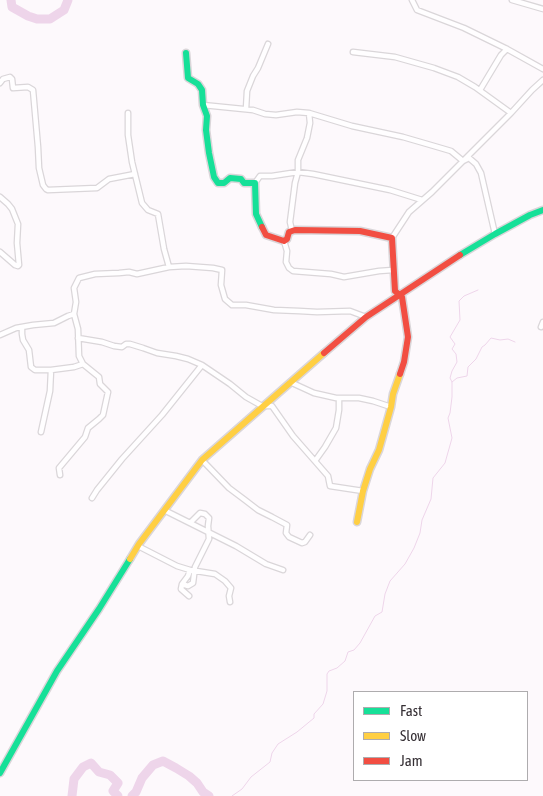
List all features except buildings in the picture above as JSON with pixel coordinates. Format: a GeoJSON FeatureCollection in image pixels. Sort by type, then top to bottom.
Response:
{"type":"FeatureCollection","features":[{"type":"Feature","properties":{"kind":"street"},"geometry":{"type":"LineString","coordinates":[[412,0],[417,10],[464,28],[543,69]]}},
{"type":"Feature","properties":{"kind":"street"},"geometry":{"type":"LineString","coordinates":[[512,0],[543,9]]}},
{"type":"Feature","properties":{"kind":"street"},"geometry":{"type":"LineString","coordinates":[[246,109],[248,91],[253,76],[268,44]]}},
{"type":"Feature","properties":{"kind":"street"},"geometry":{"type":"LineString","coordinates":[[480,90],[501,55],[507,49]]}},
{"type":"Feature","properties":{"kind":"street"},"geometry":{"type":"LineString","coordinates":[[186,52],[188,78],[198,84],[202,90],[203,105],[207,116],[206,130],[211,165],[214,177],[218,183],[224,183],[230,178],[241,178],[244,183],[254,183],[260,176],[298,172],[390,190],[422,200]]}},
{"type":"Feature","properties":{"kind":"street"},"geometry":{"type":"LineString","coordinates":[[353,52],[395,57],[458,77],[480,90],[511,113]]}},
{"type":"Feature","properties":{"kind":"street"},"geometry":{"type":"LineString","coordinates":[[0,83],[3,79],[11,78],[13,88],[28,87],[33,92],[39,168],[43,185],[46,189],[97,188],[110,179],[135,174]]}},
{"type":"Feature","properties":{"kind":"street"},"geometry":{"type":"LineString","coordinates":[[356,522],[363,491],[379,450],[393,394],[404,362],[408,337],[402,296],[395,291],[392,238],[409,212],[432,192],[543,80]]}},
{"type":"Feature","properties":{"kind":"street"},"geometry":{"type":"LineString","coordinates":[[203,105],[253,110],[270,115],[297,112],[309,113],[451,151],[463,161]]}},
{"type":"Feature","properties":{"kind":"street"},"geometry":{"type":"LineString","coordinates":[[128,113],[128,135],[142,203],[148,210],[158,214],[169,267]]}},
{"type":"Feature","properties":{"kind":"street"},"geometry":{"type":"LineString","coordinates":[[292,231],[290,222],[298,172],[298,160],[310,124],[309,113]]}},
{"type":"Feature","properties":{"kind":"street"},"geometry":{"type":"LineString","coordinates":[[463,161],[469,158],[473,160],[481,173],[495,234]]}},
{"type":"Feature","properties":{"kind":"street"},"geometry":{"type":"LineString","coordinates":[[254,183],[256,214],[266,235],[284,241]]}},
{"type":"Feature","properties":{"kind":"street"},"geometry":{"type":"LineString","coordinates":[[0,197],[8,204],[18,224],[19,266],[0,252]]}},
{"type":"Feature","properties":{"kind":"street"},"geometry":{"type":"LineString","coordinates":[[0,773],[57,671],[99,609],[138,546],[202,460],[366,317],[495,234],[543,210]]}},
{"type":"Feature","properties":{"kind":"street"},"geometry":{"type":"LineString","coordinates":[[284,241],[287,239],[289,232],[295,230],[360,231],[392,238]]}},
{"type":"Feature","properties":{"kind":"street"},"geometry":{"type":"LineString","coordinates":[[284,241],[287,251],[286,262],[293,271],[344,277],[394,270]]}},
{"type":"Feature","properties":{"kind":"street"},"geometry":{"type":"LineString","coordinates":[[60,475],[59,468],[85,437],[88,428],[103,415],[108,392],[100,384],[99,377],[83,364],[79,356],[78,329],[74,314],[76,302],[74,288],[79,278],[95,274],[128,272],[137,274],[169,267],[213,268],[222,270],[221,285],[225,299],[232,305],[246,305],[274,310],[350,311],[366,317]]}},
{"type":"Feature","properties":{"kind":"street"},"geometry":{"type":"LineString","coordinates":[[0,335],[33,324],[54,323],[74,314]]}},
{"type":"Feature","properties":{"kind":"street"},"geometry":{"type":"LineString","coordinates":[[22,327],[23,340],[29,350],[31,367],[35,370],[51,370],[83,364]]}},
{"type":"Feature","properties":{"kind":"street"},"geometry":{"type":"LineString","coordinates":[[78,338],[114,346],[130,344],[157,354],[176,356],[202,365],[246,397],[262,406],[272,406],[293,436],[328,476],[330,486],[363,491]]}},
{"type":"Feature","properties":{"kind":"street"},"geometry":{"type":"LineString","coordinates":[[92,498],[122,459],[162,416],[202,365]]}},
{"type":"Feature","properties":{"kind":"street"},"geometry":{"type":"LineString","coordinates":[[41,432],[50,391],[51,370]]}},
{"type":"Feature","properties":{"kind":"street"},"geometry":{"type":"LineString","coordinates":[[290,382],[314,394],[339,398],[359,398],[391,407]]}},
{"type":"Feature","properties":{"kind":"street"},"geometry":{"type":"LineString","coordinates":[[316,462],[336,428],[339,398]]}},
{"type":"Feature","properties":{"kind":"street"},"geometry":{"type":"LineString","coordinates":[[202,460],[229,488],[258,510],[286,525],[286,533],[289,537],[302,543],[310,535]]}},
{"type":"Feature","properties":{"kind":"street"},"geometry":{"type":"LineString","coordinates":[[164,510],[236,546],[266,564],[283,570]]}},
{"type":"Feature","properties":{"kind":"street"},"geometry":{"type":"LineString","coordinates":[[189,596],[181,589],[182,584],[195,567],[208,539],[208,518],[205,514],[200,513],[190,523]]}},
{"type":"Feature","properties":{"kind":"street"},"geometry":{"type":"LineString","coordinates":[[138,546],[177,566],[192,571],[215,574],[231,588],[228,596],[230,602]]}},
{"type":"Feature","properties":{"kind":"street"},"geometry":{"type":"LineString","coordinates":[[182,584],[188,586],[193,583],[192,571]]}},
{"type":"Feature","properties":{"kind":"waterway"},"geometry":{"type":"LineString","coordinates":[[11,0],[12,7],[37,19],[50,19],[64,10],[68,0]]}},
{"type":"Feature","properties":{"kind":"waterway"},"geometry":{"type":"LineString","coordinates":[[232,796],[270,762],[272,753],[278,744],[314,718],[314,714],[323,704],[327,691],[327,674],[345,661],[348,652],[354,650],[360,643],[375,616],[382,612],[385,594],[390,581],[405,564],[414,548],[420,533],[422,520],[431,499],[433,478],[445,463],[452,438],[448,418],[452,397],[452,382],[450,378],[457,362],[456,354],[452,349],[455,344],[450,337],[460,320],[459,301],[464,296],[478,290]]}},
{"type":"Feature","properties":{"kind":"waterway"},"geometry":{"type":"LineString","coordinates":[[452,382],[457,378],[467,376],[468,367],[491,338],[508,339],[515,342]]}},
{"type":"Feature","properties":{"kind":"waterway"},"geometry":{"type":"LineString","coordinates":[[132,796],[136,792],[142,778],[153,765],[163,761],[189,776],[209,796]]}},
{"type":"Feature","properties":{"kind":"waterway"},"geometry":{"type":"LineString","coordinates":[[72,796],[74,779],[83,767],[91,763],[99,772],[110,775],[118,783],[113,791],[118,796]]}},
{"type":"Feature","properties":{"kind":"traffic: fast"},"geometry":{"type":"LineString","coordinates":[[186,53],[188,78],[198,84],[202,90],[203,105],[207,116],[206,130],[209,153],[214,177],[218,183],[224,183],[230,178],[241,179],[244,183],[255,183],[256,214],[262,227]]}},
{"type":"Feature","properties":{"kind":"traffic: fast"},"geometry":{"type":"LineString","coordinates":[[460,255],[530,215],[543,210]]}},
{"type":"Feature","properties":{"kind":"traffic: fast"},"geometry":{"type":"LineString","coordinates":[[0,773],[57,671],[130,559]]}},
{"type":"Feature","properties":{"kind":"traffic: slow"},"geometry":{"type":"LineString","coordinates":[[130,559],[139,544],[202,460],[324,353]]}},
{"type":"Feature","properties":{"kind":"traffic: slow"},"geometry":{"type":"LineString","coordinates":[[357,522],[363,491],[379,450],[400,374]]}},
{"type":"Feature","properties":{"kind":"traffic: jam"},"geometry":{"type":"LineString","coordinates":[[262,227],[266,235],[284,241],[287,239],[289,232],[295,230],[360,231],[392,238],[395,291],[402,297],[408,337],[400,374]]}},
{"type":"Feature","properties":{"kind":"traffic: jam"},"geometry":{"type":"LineString","coordinates":[[324,353],[366,317],[460,255]]}}]}
